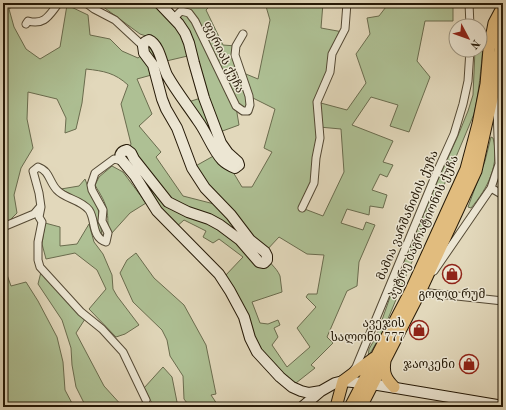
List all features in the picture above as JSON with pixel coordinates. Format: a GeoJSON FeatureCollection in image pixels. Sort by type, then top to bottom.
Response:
{"type":"FeatureCollection","features":[{"type":"Feature","properties":{"kind":"main road","name":"პეტრე ბაგრატიონის ქუჩა"},"geometry":{"type":"LineString","coordinates":[[381,357],[466,168],[478,124],[486,84],[489,49],[494,23],[503,6]]}},
{"type":"Feature","properties":{"kind":"main road","name":"პეტრე ბაგრატიონის ქუჩა"},"geometry":{"type":"LineString","coordinates":[[367,383],[420,292],[476,172],[500,81],[503,28]]}},
{"type":"Feature","properties":{"kind":"main road"},"geometry":{"type":"LineString","coordinates":[[336,407],[343,381],[381,357],[384,375],[394,387]]}},
{"type":"Feature","properties":{"kind":"main road"},"geometry":{"type":"LineString","coordinates":[[350,407],[367,383]]}},
{"type":"Feature","properties":{"kind":"main road"},"geometry":{"type":"LineString","coordinates":[[360,407],[367,383]]}},
{"type":"Feature","properties":{"kind":"street"},"geometry":{"type":"LineString","coordinates":[[26,24],[28,21],[40,21],[46,19],[59,3]]}},
{"type":"Feature","properties":{"kind":"street"},"geometry":{"type":"LineString","coordinates":[[86,3],[115,20],[143,46],[144,53],[153,65],[162,99],[177,128],[192,168],[205,188],[231,215],[250,240],[265,252],[267,260],[264,263],[259,262],[240,240],[209,219],[188,212],[168,202],[149,180],[131,153],[127,150],[120,154],[120,158],[157,211],[219,274],[244,317],[250,338],[257,352],[280,377],[292,387],[301,391],[321,391]]}},
{"type":"Feature","properties":{"kind":"street"},"geometry":{"type":"LineString","coordinates":[[143,46],[145,42],[149,40],[152,42],[167,75],[199,121],[223,162],[235,168],[239,165],[221,143],[204,98],[190,43],[174,18],[159,3]]}},
{"type":"Feature","properties":{"kind":"street"},"geometry":{"type":"LineString","coordinates":[[302,208],[314,183],[316,158],[320,138],[317,102],[330,72],[332,54],[345,29],[347,3]]}},
{"type":"Feature","properties":{"kind":"street"},"geometry":{"type":"LineString","coordinates":[[469,3],[470,18]]}},
{"type":"Feature","properties":{"kind":"street","name":"ფერიას ქუჩა"},"geometry":{"type":"LineString","coordinates":[[174,18],[181,11],[189,13],[236,106],[243,111],[248,111],[250,105],[249,96],[235,55],[236,46],[243,34]]}},
{"type":"Feature","properties":{"kind":"street","name":"მამია ვარშანიძის ქუჩა"},"geometry":{"type":"LineString","coordinates":[[343,381],[356,367],[454,134],[468,81],[469,58]]}},
{"type":"Feature","properties":{"kind":"street","name":"პეტრე ბაგრატიონის ქუჩა"},"geometry":{"type":"LineString","coordinates":[[420,292],[491,188],[499,164],[500,81]]}},
{"type":"Feature","properties":{"kind":"street"},"geometry":{"type":"LineString","coordinates":[[122,161],[114,159],[95,174],[91,184],[92,190],[103,210],[102,221],[108,233],[106,242],[96,234],[90,212],[82,203],[57,191],[44,169],[38,167],[33,171],[41,207],[39,218],[42,222],[38,242],[38,260],[40,267],[81,312],[102,329],[123,352],[146,400]]}},
{"type":"Feature","properties":{"kind":"street"},"geometry":{"type":"LineString","coordinates":[[491,188],[503,195]]}},
{"type":"Feature","properties":{"kind":"street"},"geometry":{"type":"LineString","coordinates":[[3,227],[34,214],[41,207]]}},
{"type":"Feature","properties":{"kind":"street"},"geometry":{"type":"LineString","coordinates":[[420,292],[503,301]]}},
{"type":"Feature","properties":{"kind":"street"},"geometry":{"type":"LineString","coordinates":[[302,407],[321,391],[335,383],[343,381],[394,387],[503,406]]}},
{"type":"Feature","properties":{"kind":"green space"},"geometry":{"type":"Polygon","coordinates":[[[3,3],[17,3],[9,9],[14,27],[26,49],[40,59],[60,47],[67,5],[88,15],[90,35],[110,39],[122,51],[138,58],[144,53],[143,48],[158,40],[140,34],[98,3],[159,3],[174,18],[181,11],[182,3],[213,3],[206,10],[223,45],[236,46],[241,72],[258,79],[270,20],[265,3],[323,3],[321,28],[343,32],[332,54],[330,72],[317,102],[347,110],[366,83],[356,54],[370,34],[367,18],[379,16],[389,3],[453,3],[453,18],[448,18],[448,21],[425,21],[417,61],[430,77],[409,132],[390,126],[398,105],[371,97],[352,125],[393,141],[383,162],[393,165],[387,177],[380,174],[372,190],[387,195],[383,208],[370,206],[369,215],[347,209],[341,223],[363,230],[366,222],[375,225],[359,262],[357,286],[347,291],[327,337],[333,343],[311,365],[315,368],[296,383],[281,375],[260,351],[224,277],[243,257],[219,239],[213,243],[203,237],[206,231],[184,220],[175,228],[122,161],[131,144],[121,104],[128,85],[123,81],[109,73],[86,69],[82,103],[76,129],[65,133],[66,118],[57,99],[28,92],[27,119],[33,148],[21,168],[14,195],[17,213],[7,223],[3,224],[3,188],[5,182],[3,176],[3,3]],[[192,55],[162,62],[167,75],[155,74],[137,79],[152,114],[139,126],[161,152],[156,157],[183,196],[222,206],[192,168],[217,154],[185,103],[204,97],[192,55]],[[249,96],[248,111],[236,107],[239,125],[217,133],[230,167],[242,187],[252,187],[272,152],[264,148],[275,109],[249,96]],[[319,127],[314,183],[302,208],[323,216],[344,172],[341,129],[319,127]],[[279,237],[265,252],[266,256],[280,276],[282,292],[252,302],[260,323],[268,324],[278,320],[280,325],[274,328],[278,337],[272,345],[287,367],[310,347],[297,328],[316,307],[306,297],[308,294],[317,294],[324,255],[307,254],[279,237]]]}},
{"type":"Feature","properties":{"kind":"green space"},"geometry":{"type":"Polygon","coordinates":[[[475,58],[482,58],[479,89],[474,114],[382,333],[368,357],[369,349],[376,337],[401,266],[457,138],[473,95],[475,58]]]}},
{"type":"Feature","properties":{"kind":"green space"},"geometry":{"type":"Polygon","coordinates":[[[491,137],[493,138],[495,148],[494,166],[483,192],[471,208],[468,207],[485,161],[491,137]]]}},
{"type":"Feature","properties":{"kind":"green space"},"geometry":{"type":"Polygon","coordinates":[[[112,166],[123,172],[146,203],[130,213],[111,234],[109,231],[108,215],[105,205],[95,185],[99,177],[112,166]]]}},
{"type":"Feature","properties":{"kind":"green space"},"geometry":{"type":"Polygon","coordinates":[[[85,179],[98,208],[102,235],[99,234],[80,200],[61,189],[79,186],[85,179]]]}},
{"type":"Feature","properties":{"kind":"green space"},"geometry":{"type":"Polygon","coordinates":[[[45,223],[60,227],[60,246],[77,244],[89,224],[94,242],[103,254],[112,275],[113,289],[139,325],[125,334],[116,337],[89,309],[106,289],[97,270],[75,253],[46,259],[42,244],[45,223]]]}},
{"type":"Feature","properties":{"kind":"green space"},"geometry":{"type":"Polygon","coordinates":[[[136,253],[154,278],[184,305],[206,345],[216,394],[211,395],[219,407],[190,407],[184,399],[183,376],[170,356],[167,340],[162,330],[133,302],[120,273],[127,260],[136,253]]]}},
{"type":"Feature","properties":{"kind":"green space"},"geometry":{"type":"Polygon","coordinates":[[[6,272],[11,286],[26,282],[57,337],[63,362],[65,390],[74,407],[3,407],[3,275],[6,272]]]}},
{"type":"Feature","properties":{"kind":"green space"},"geometry":{"type":"Polygon","coordinates":[[[41,272],[85,319],[76,333],[104,386],[123,407],[86,407],[76,387],[71,348],[62,320],[38,284],[41,272]]]}},
{"type":"Feature","properties":{"kind":"green space"},"geometry":{"type":"Polygon","coordinates":[[[163,367],[172,377],[178,407],[154,407],[144,388],[163,367]]]}},
{"type":"Feature","properties":{"kind":"place","name":"გოლდ რუმ"},"geometry":{"type":"Point","coordinates":[452,274]}},
{"type":"Feature","properties":{"kind":"place","name":"ავეჯის სალონი 777"},"geometry":{"type":"Point","coordinates":[419,330]}},
{"type":"Feature","properties":{"kind":"place","name":"ჯაოკენი"},"geometry":{"type":"Point","coordinates":[469,364]}}]}
